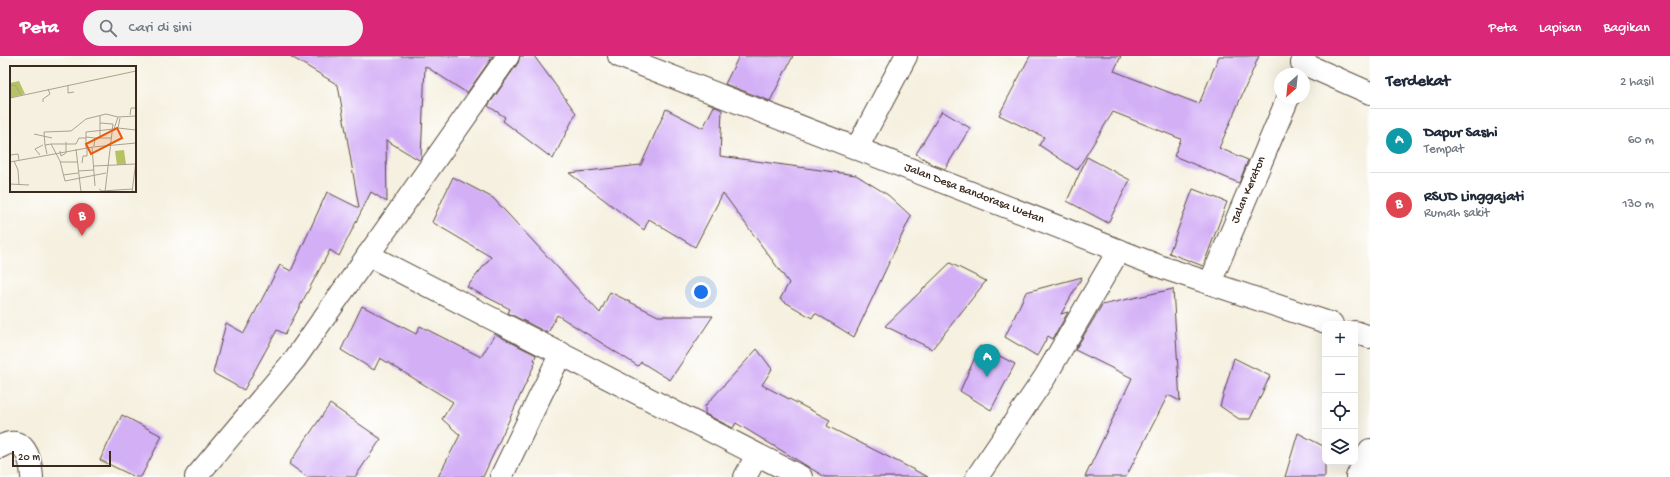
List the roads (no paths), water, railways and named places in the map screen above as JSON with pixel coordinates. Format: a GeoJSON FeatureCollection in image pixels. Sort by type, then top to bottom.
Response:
{"type":"FeatureCollection","features":[{"type":"Feature","properties":{"kind":"street"},"geometry":{"type":"LineString","coordinates":[[196,477],[295,359],[508,56]]}},
{"type":"Feature","properties":{"kind":"street","name":"Jalan Desa Bandorasa Wetan"},"geometry":{"type":"LineString","coordinates":[[619,56],[1119,250],[1210,283],[1323,321]]}},
{"type":"Feature","properties":{"kind":"street"},"geometry":{"type":"LineString","coordinates":[[856,148],[906,56]]}},
{"type":"Feature","properties":{"kind":"street"},"geometry":{"type":"LineString","coordinates":[[1302,64],[1370,93]]}},
{"type":"Feature","properties":{"kind":"street","name":"Jalan Keraton"},"geometry":{"type":"LineString","coordinates":[[1210,283],[1285,104]]}},
{"type":"Feature","properties":{"kind":"street"},"geometry":{"type":"LineString","coordinates":[[977,477],[1045,377],[1119,250]]}},
{"type":"Feature","properties":{"kind":"street"},"geometry":{"type":"LineString","coordinates":[[368,255],[801,477]]}},
{"type":"Feature","properties":{"kind":"street"},"geometry":{"type":"LineString","coordinates":[[1358,333],[1370,337]]}},
{"type":"Feature","properties":{"kind":"street"},"geometry":{"type":"LineString","coordinates":[[501,477],[561,354]]}},
{"type":"Feature","properties":{"kind":"street"},"geometry":{"type":"LineString","coordinates":[[0,448],[6,444],[16,444],[24,448],[29,456],[32,477]]}},
{"type":"Feature","properties":{"kind":"street"},"geometry":{"type":"LineString","coordinates":[[1357,477],[1370,450]]}},
{"type":"Feature","properties":{"kind":"street"},"geometry":{"type":"LineString","coordinates":[[746,477],[757,455]]}},
{"type":"Feature","properties":{"kind":"place","name":"RSUD Linggajati"},"geometry":{"type":"Point","coordinates":[82,236]}},
{"type":"Feature","properties":{"kind":"place","name":"Dapur Sashi"},"geometry":{"type":"Point","coordinates":[987,377]}}]}
